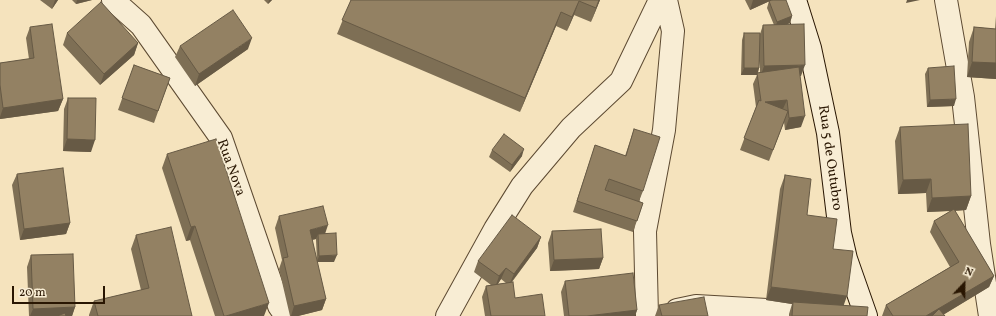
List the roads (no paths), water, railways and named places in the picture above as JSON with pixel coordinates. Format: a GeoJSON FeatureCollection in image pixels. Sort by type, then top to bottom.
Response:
{"type":"FeatureCollection","features":[{"type":"Feature","properties":{"kind":"street","name":"Rua Nova"},"geometry":{"type":"LineString","coordinates":[[113,0],[141,25],[221,138],[279,306],[286,316]]}},
{"type":"Feature","properties":{"kind":"street"},"geometry":{"type":"LineString","coordinates":[[447,316],[495,229],[522,186],[571,128],[620,81],[660,0]]}},
{"type":"Feature","properties":{"kind":"street"},"geometry":{"type":"LineString","coordinates":[[647,316],[645,231],[664,130],[673,31],[666,0]]}},
{"type":"Feature","properties":{"kind":"street","name":"Rua 5 de Outubro"},"geometry":{"type":"LineString","coordinates":[[795,0],[810,48],[828,133],[840,233],[846,259],[852,315]]}},
{"type":"Feature","properties":{"kind":"street"},"geometry":{"type":"LineString","coordinates":[[946,0],[963,97],[979,244],[990,316]]}},
{"type":"Feature","properties":{"kind":"street"},"geometry":{"type":"LineString","coordinates":[[650,316],[696,306],[852,315]]}}]}
